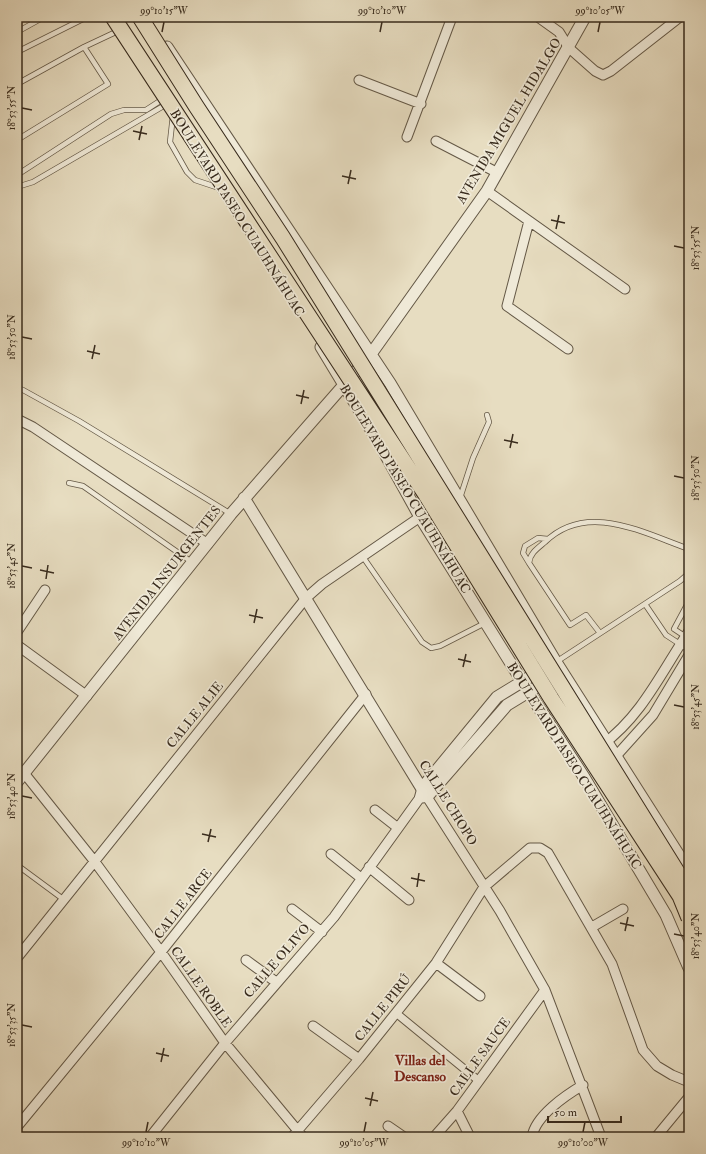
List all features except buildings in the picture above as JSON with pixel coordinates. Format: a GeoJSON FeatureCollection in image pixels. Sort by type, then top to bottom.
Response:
{"type":"FeatureCollection","features":[{"type":"Feature","properties":{"kind":"main road","name":"BOULEVARD PASEO CUAUHNÁHUAC"},"geometry":{"type":"LineString","coordinates":[[140,17],[196,106],[284,238],[689,891]]}},
{"type":"Feature","properties":{"kind":"main road","name":"BOULEVARD PASEO CUAUHNÁHUAC"},"geometry":{"type":"LineString","coordinates":[[116,24],[426,495],[551,698],[680,896],[689,918]]}},
{"type":"Feature","properties":{"kind":"street","name":"BOULEVARD PASEO CUAUHNÁHUAC"},"geometry":{"type":"LineString","coordinates":[[109,17],[116,24],[223,189],[325,353],[379,443],[420,517],[485,623],[584,777],[666,915],[689,968]]}},
{"type":"Feature","properties":{"kind":"street"},"geometry":{"type":"LineString","coordinates":[[148,17],[356,334],[371,354],[562,672],[617,755],[689,871]]}},
{"type":"Feature","properties":{"kind":"street"},"geometry":{"type":"LineString","coordinates":[[407,137],[421,104],[452,17]]}},
{"type":"Feature","properties":{"kind":"street"},"geometry":{"type":"LineString","coordinates":[[538,17],[559,32],[569,48],[595,71],[603,75],[611,71],[680,17]]}},
{"type":"Feature","properties":{"kind":"street","name":"AVENIDA MIGUEL HIDALGO"},"geometry":{"type":"LineString","coordinates":[[344,386],[371,354],[487,191],[569,48],[585,17]]}},
{"type":"Feature","properties":{"kind":"street"},"geometry":{"type":"LineString","coordinates":[[359,80],[421,104]]}},
{"type":"Feature","properties":{"kind":"street"},"geometry":{"type":"LineString","coordinates":[[436,141],[498,173]]}},
{"type":"Feature","properties":{"kind":"street"},"geometry":{"type":"LineString","coordinates":[[487,191],[625,289]]}},
{"type":"Feature","properties":{"kind":"street"},"geometry":{"type":"LineString","coordinates":[[529,221],[507,306],[568,349]]}},
{"type":"Feature","properties":{"kind":"street"},"geometry":{"type":"LineString","coordinates":[[325,353],[356,334]]}},
{"type":"Feature","properties":{"kind":"street"},"geometry":{"type":"LineString","coordinates":[[343,342],[354,359],[371,354]]}},
{"type":"Feature","properties":{"kind":"street","name":"AVENIDA INSURGENTES"},"geometry":{"type":"LineString","coordinates":[[19,775],[87,696],[244,498],[344,386]]}},
{"type":"Feature","properties":{"kind":"street"},"geometry":{"type":"LineString","coordinates":[[17,419],[33,427],[208,544]]}},
{"type":"Feature","properties":{"kind":"street"},"geometry":{"type":"LineString","coordinates":[[379,443],[413,423]]}},
{"type":"Feature","properties":{"kind":"street","name":"CALLE CHOPO"},"geometry":{"type":"LineString","coordinates":[[244,498],[366,694],[423,794],[500,911],[545,990],[583,1086],[601,1137]]}},
{"type":"Feature","properties":{"kind":"street","name":"CALLE ALIE"},"geometry":{"type":"LineString","coordinates":[[17,958],[306,598],[322,584],[420,517]]}},
{"type":"Feature","properties":{"kind":"street"},"geometry":{"type":"LineString","coordinates":[[17,632],[45,590]]}},
{"type":"Feature","properties":{"kind":"street"},"geometry":{"type":"LineString","coordinates":[[576,765],[608,742],[623,727],[646,700],[674,654],[686,638]]}},
{"type":"Feature","properties":{"kind":"street"},"geometry":{"type":"LineString","coordinates":[[17,645],[87,696]]}},
{"type":"Feature","properties":{"kind":"street"},"geometry":{"type":"LineString","coordinates":[[584,777],[617,755],[653,715],[689,654]]}},
{"type":"Feature","properties":{"kind":"street","name":"CALLE OLIVO"},"geometry":{"type":"LineString","coordinates":[[150,1137],[276,982],[322,932],[368,867],[497,697],[556,662]]}},
{"type":"Feature","properties":{"kind":"street","name":"CALLE OLIVO"},"geometry":{"type":"LineString","coordinates":[[423,794],[507,705],[528,691],[562,672]]}},
{"type":"Feature","properties":{"kind":"street","name":"CALLE ARCE"},"geometry":{"type":"LineString","coordinates":[[17,1127],[161,952],[366,694]]}},
{"type":"Feature","properties":{"kind":"street","name":"CALLE ROBLE"},"geometry":{"type":"LineString","coordinates":[[19,775],[94,862],[161,952],[225,1043],[298,1135]]}},
{"type":"Feature","properties":{"kind":"street"},"geometry":{"type":"LineString","coordinates":[[375,810],[398,828]]}},
{"type":"Feature","properties":{"kind":"street","name":"CALLE PIRÚ"},"geometry":{"type":"LineString","coordinates":[[298,1135],[436,963],[484,887],[530,848],[540,848],[548,853],[592,927],[612,964],[643,1050],[657,1066],[672,1075],[689,1082]]}},
{"type":"Feature","properties":{"kind":"street"},"geometry":{"type":"LineString","coordinates":[[331,854],[361,878]]}},
{"type":"Feature","properties":{"kind":"street"},"geometry":{"type":"LineString","coordinates":[[368,867],[410,900]]}},
{"type":"Feature","properties":{"kind":"street"},"geometry":{"type":"LineString","coordinates":[[292,909],[322,932]]}},
{"type":"Feature","properties":{"kind":"street"},"geometry":{"type":"LineString","coordinates":[[592,927],[623,909]]}},
{"type":"Feature","properties":{"kind":"street"},"geometry":{"type":"LineString","coordinates":[[246,960],[276,982]]}},
{"type":"Feature","properties":{"kind":"street"},"geometry":{"type":"LineString","coordinates":[[436,963],[480,996]]}},
{"type":"Feature","properties":{"kind":"street","name":"CALLE SAUCE"},"geometry":{"type":"LineString","coordinates":[[434,1137],[457,1112],[545,990]]}},
{"type":"Feature","properties":{"kind":"street"},"geometry":{"type":"LineString","coordinates":[[396,1013],[479,1081]]}},
{"type":"Feature","properties":{"kind":"street"},"geometry":{"type":"LineString","coordinates":[[313,1026],[359,1059]]}},
{"type":"Feature","properties":{"kind":"street"},"geometry":{"type":"LineString","coordinates":[[532,1137],[533,1129],[561,1098],[583,1086]]}},
{"type":"Feature","properties":{"kind":"street"},"geometry":{"type":"LineString","coordinates":[[656,1137],[689,1097]]}},
{"type":"Feature","properties":{"kind":"street"},"geometry":{"type":"LineString","coordinates":[[457,1112],[470,1137]]}},
{"type":"Feature","properties":{"kind":"street"},"geometry":{"type":"LineString","coordinates":[[388,1126],[404,1137]]}},
{"type":"Feature","properties":{"kind":"lane"},"geometry":{"type":"LineString","coordinates":[[17,32],[44,17]]}},
{"type":"Feature","properties":{"kind":"lane"},"geometry":{"type":"LineString","coordinates":[[17,52],[87,17]]}},
{"type":"Feature","properties":{"kind":"lane"},"geometry":{"type":"LineString","coordinates":[[17,84],[84,46],[116,24]]}},
{"type":"Feature","properties":{"kind":"lane"},"geometry":{"type":"LineString","coordinates":[[17,140],[108,84],[84,46]]}},
{"type":"Feature","properties":{"kind":"lane"},"geometry":{"type":"LineString","coordinates":[[17,175],[111,114],[124,110],[146,110],[169,104]]}},
{"type":"Feature","properties":{"kind":"lane"},"geometry":{"type":"LineString","coordinates":[[17,188],[33,182],[169,104]]}},
{"type":"Feature","properties":{"kind":"lane"},"geometry":{"type":"LineString","coordinates":[[169,104],[170,142],[187,172],[195,180],[223,189]]}},
{"type":"Feature","properties":{"kind":"lane"},"geometry":{"type":"LineString","coordinates":[[17,388],[79,421],[231,514]]}},
{"type":"Feature","properties":{"kind":"lane"},"geometry":{"type":"LineString","coordinates":[[460,500],[473,458],[489,422],[487,415]]}},
{"type":"Feature","properties":{"kind":"lane"},"geometry":{"type":"LineString","coordinates":[[69,483],[83,486],[193,563]]}},
{"type":"Feature","properties":{"kind":"lane"},"geometry":{"type":"LineString","coordinates":[[529,563],[530,556],[548,539],[572,523],[597,520],[625,526],[689,549]]}},
{"type":"Feature","properties":{"kind":"lane"},"geometry":{"type":"LineString","coordinates":[[548,539],[538,538],[525,546],[523,553],[570,625],[586,615],[600,633]]}},
{"type":"Feature","properties":{"kind":"lane"},"geometry":{"type":"LineString","coordinates":[[363,557],[422,642],[431,648],[440,646],[485,623]]}},
{"type":"Feature","properties":{"kind":"lane"},"geometry":{"type":"LineString","coordinates":[[556,662],[645,604],[689,573]]}},
{"type":"Feature","properties":{"kind":"lane"},"geometry":{"type":"LineString","coordinates":[[689,600],[674,629],[686,638],[689,654]]}},
{"type":"Feature","properties":{"kind":"lane"},"geometry":{"type":"LineString","coordinates":[[645,604],[666,635],[686,638]]}},
{"type":"Feature","properties":{"kind":"lane"},"geometry":{"type":"LineString","coordinates":[[17,865],[64,899]]}},
{"type":"Feature","properties":{"kind":"district","name":"Villas del Descanso"},"geometry":{"type":"Point","coordinates":[420,1068]}}]}
